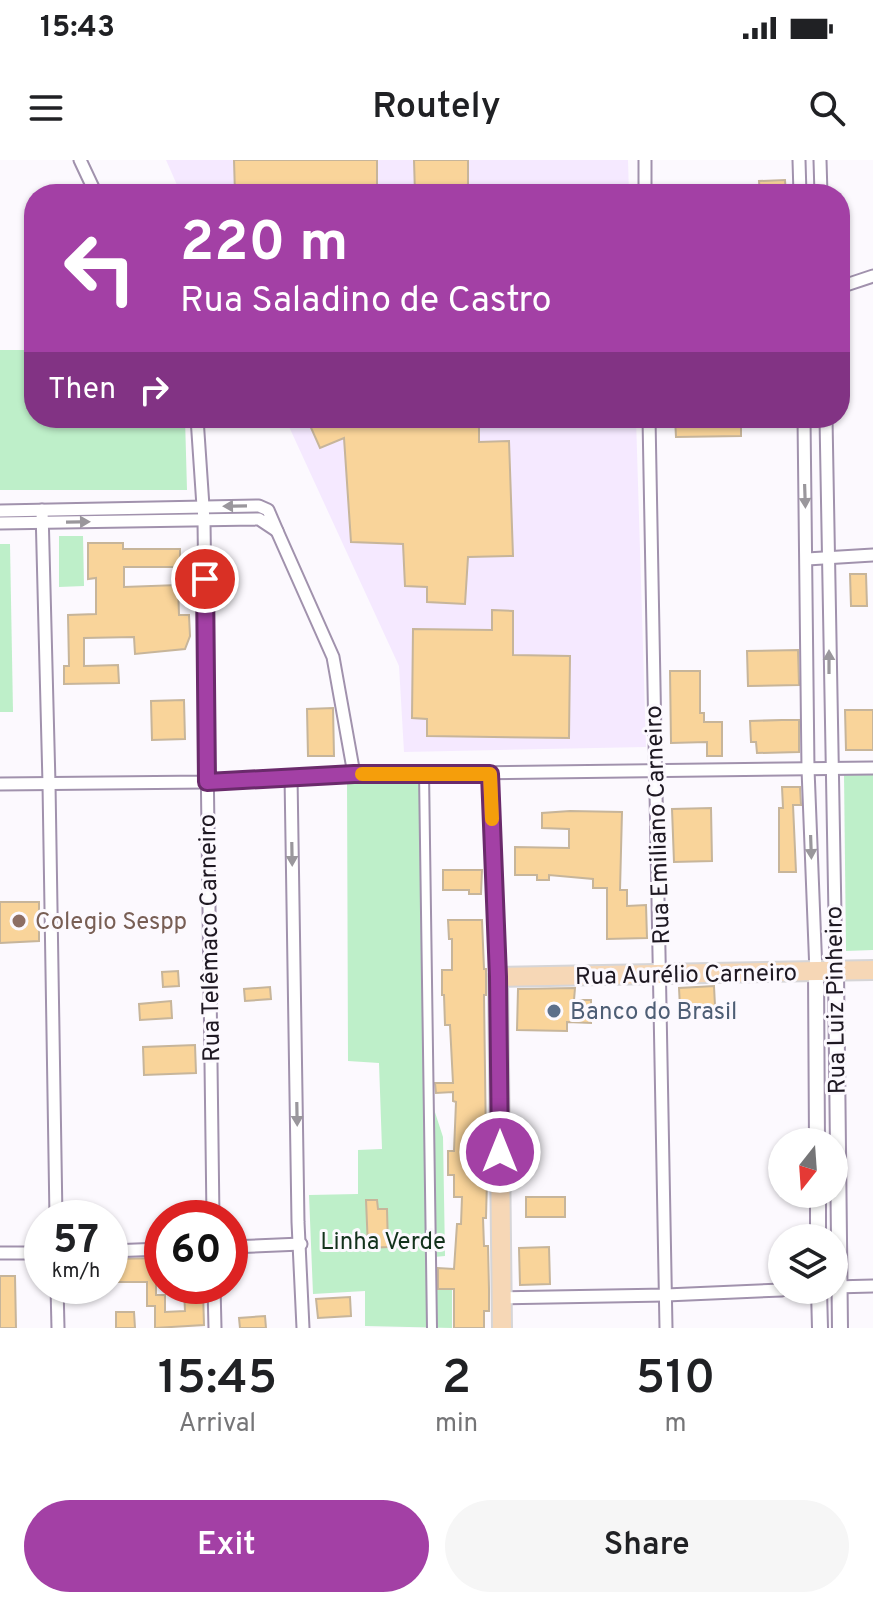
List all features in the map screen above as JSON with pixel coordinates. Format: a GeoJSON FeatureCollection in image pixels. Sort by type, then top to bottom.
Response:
{"type":"FeatureCollection","features":[{"type":"Feature","properties":{"kind":"main road","name":"Rua Aurélio Carneiro"},"geometry":{"type":"LineString","coordinates":[[498,977],[873,970]]}},
{"type":"Feature","properties":{"kind":"main road"},"geometry":{"type":"LineString","coordinates":[[498,977],[502,1328]]}},
{"type":"Feature","properties":{"kind":"street"},"geometry":{"type":"LineString","coordinates":[[80,160],[92,184]]}},
{"type":"Feature","properties":{"kind":"street"},"geometry":{"type":"LineString","coordinates":[[645,160],[645,184]]}},
{"type":"Feature","properties":{"kind":"street"},"geometry":{"type":"LineString","coordinates":[[799,160],[800,184]]}},
{"type":"Feature","properties":{"kind":"street"},"geometry":{"type":"LineString","coordinates":[[820,160],[821,184]]}},
{"type":"Feature","properties":{"kind":"street"},"geometry":{"type":"LineString","coordinates":[[850,284],[873,276]]}},
{"type":"Feature","properties":{"kind":"street","name":"Rua Telêmaco Carneiro"},"geometry":{"type":"LineString","coordinates":[[198,428],[204,521],[213,1200]]}},
{"type":"Feature","properties":{"kind":"street","name":"Rua Emiliano Carneiro"},"geometry":{"type":"LineString","coordinates":[[649,428],[666,1328]]}},
{"type":"Feature","properties":{"kind":"street","name":"Rua Luiz Pinheiro"},"geometry":{"type":"LineString","coordinates":[[804,428],[808,769],[816,973],[817,1128]]}},
{"type":"Feature","properties":{"kind":"street","name":"Rua Luiz Pinheiro"},"geometry":{"type":"LineString","coordinates":[[826,428],[836,971],[836,1224]]}},
{"type":"Feature","properties":{"kind":"street"},"geometry":{"type":"LineString","coordinates":[[0,523],[42,516],[203,506],[259,506],[268,510],[333,657],[354,774]]}},
{"type":"Feature","properties":{"kind":"street"},"geometry":{"type":"LineString","coordinates":[[0,511],[42,516],[204,521],[259,519],[277,531]]}},
{"type":"Feature","properties":{"kind":"street"},"geometry":{"type":"LineString","coordinates":[[42,516],[56,1200]]}},
{"type":"Feature","properties":{"kind":"street"},"geometry":{"type":"LineString","coordinates":[[807,559],[873,555]]}},
{"type":"Feature","properties":{"kind":"street"},"geometry":{"type":"LineString","coordinates":[[808,689],[830,688]]}},
{"type":"Feature","properties":{"kind":"street"},"geometry":{"type":"LineString","coordinates":[[0,784],[207,782],[354,774],[873,768]]}},
{"type":"Feature","properties":{"kind":"street"},"geometry":{"type":"LineString","coordinates":[[424,773],[432,1328]]}},
{"type":"Feature","properties":{"kind":"street"},"geometry":{"type":"LineString","coordinates":[[490,774],[498,977]]}},
{"type":"Feature","properties":{"kind":"street"},"geometry":{"type":"LineString","coordinates":[[291,776],[303,1328]]}},
{"type":"Feature","properties":{"kind":"street"},"geometry":{"type":"LineString","coordinates":[[248,1246],[301,1244]]}},
{"type":"Feature","properties":{"kind":"street"},"geometry":{"type":"LineString","coordinates":[[0,1253],[24,1253]]}},
{"type":"Feature","properties":{"kind":"street"},"geometry":{"type":"LineString","coordinates":[[848,1287],[873,1286]]}},
{"type":"Feature","properties":{"kind":"street"},"geometry":{"type":"LineString","coordinates":[[501,1298],[768,1291]]}},
{"type":"Feature","properties":{"kind":"street"},"geometry":{"type":"LineString","coordinates":[[57,1304],[58,1328]]}},
{"type":"Feature","properties":{"kind":"street"},"geometry":{"type":"LineString","coordinates":[[214,1304],[215,1328]]}},
{"type":"Feature","properties":{"kind":"street"},"geometry":{"type":"LineString","coordinates":[[819,1304],[820,1328]]}},
{"type":"Feature","properties":{"kind":"street","name":"Rua Luiz Pinheiro"},"geometry":{"type":"LineString","coordinates":[[838,1304],[840,1328]]}},
{"type":"Feature","properties":{"kind":"shaded area"},"geometry":{"type":"Polygon","coordinates":[[[166,160],[628,160],[629,184],[177,184],[166,160]]]}},
{"type":"Feature","properties":{"kind":"shaded area"},"geometry":{"type":"Polygon","coordinates":[[[290,428],[636,428],[646,747],[404,752],[399,666],[290,428]]]}},
{"type":"Feature","properties":{"kind":"green space"},"geometry":{"type":"Polygon","coordinates":[[[0,350],[24,350],[24,428],[185,428],[187,490],[0,490],[0,350]]]}},
{"type":"Feature","properties":{"kind":"green space"},"geometry":{"type":"Polygon","coordinates":[[[59,536],[83,536],[84,586],[59,587],[59,536]]]}},
{"type":"Feature","properties":{"kind":"green space"},"geometry":{"type":"Polygon","coordinates":[[[0,544],[10,544],[13,712],[0,712],[0,544]]]}},
{"type":"Feature","properties":{"kind":"green space"},"geometry":{"type":"Polygon","coordinates":[[[844,774],[873,774],[873,950],[846,951],[844,774]]]}},
{"type":"Feature","properties":{"kind":"green space","name":"Linha Verde"},"geometry":{"type":"Polygon","coordinates":[[[347,780],[430,780],[432,1103],[443,1137],[445,1256],[434,1257],[436,1289],[452,1290],[452,1328],[365,1326],[365,1291],[313,1294],[309,1195],[358,1194],[358,1150],[382,1149],[379,1063],[348,1061],[347,780]]]}},
{"type":"Feature","properties":{"kind":"building"},"geometry":{"type":"Polygon","coordinates":[[[234,160],[377,160],[377,184],[235,184],[234,160]]]}},
{"type":"Feature","properties":{"kind":"building"},"geometry":{"type":"Polygon","coordinates":[[[414,160],[468,160],[468,184],[415,184],[414,160]]]}},
{"type":"Feature","properties":{"kind":"building"},"geometry":{"type":"Polygon","coordinates":[[[785,180],[785,184],[759,184],[759,181],[785,180]]]}},
{"type":"Feature","properties":{"kind":"building"},"geometry":{"type":"Polygon","coordinates":[[[311,428],[479,428],[479,442],[509,441],[513,556],[468,557],[465,604],[427,602],[427,587],[405,586],[403,544],[351,542],[344,438],[320,448],[311,428]]]}},
{"type":"Feature","properties":{"kind":"building"},"geometry":{"type":"Polygon","coordinates":[[[676,428],[741,428],[741,436],[676,437],[676,428]]]}},
{"type":"Feature","properties":{"kind":"building"},"geometry":{"type":"Polygon","coordinates":[[[88,543],[123,543],[123,549],[180,549],[180,567],[124,567],[124,587],[178,585],[179,615],[189,615],[190,636],[185,649],[135,654],[134,637],[84,638],[84,666],[118,665],[119,683],[64,684],[64,666],[69,666],[68,615],[96,614],[96,578],[88,579],[88,543]]]}},
{"type":"Feature","properties":{"kind":"building"},"geometry":{"type":"Polygon","coordinates":[[[850,574],[866,574],[867,606],[851,606],[850,574]]]}},
{"type":"Feature","properties":{"kind":"building"},"geometry":{"type":"Polygon","coordinates":[[[492,610],[513,611],[513,655],[570,656],[569,738],[427,736],[427,719],[412,718],[413,629],[492,630],[492,610]]]}},
{"type":"Feature","properties":{"kind":"building"},"geometry":{"type":"Polygon","coordinates":[[[798,650],[799,685],[748,686],[747,651],[798,650]]]}},
{"type":"Feature","properties":{"kind":"building"},"geometry":{"type":"Polygon","coordinates":[[[670,671],[700,671],[700,713],[704,713],[704,722],[722,722],[722,756],[707,756],[707,742],[671,743],[670,671]]]}},
{"type":"Feature","properties":{"kind":"building"},"geometry":{"type":"Polygon","coordinates":[[[184,700],[185,739],[152,740],[151,701],[184,700]]]}},
{"type":"Feature","properties":{"kind":"building"},"geometry":{"type":"Polygon","coordinates":[[[333,708],[334,756],[308,756],[307,709],[333,708]]]}},
{"type":"Feature","properties":{"kind":"building"},"geometry":{"type":"Polygon","coordinates":[[[845,710],[873,710],[873,750],[846,750],[845,710]]]}},
{"type":"Feature","properties":{"kind":"building"},"geometry":{"type":"Polygon","coordinates":[[[799,720],[799,752],[757,753],[756,742],[751,742],[750,721],[799,720]]]}},
{"type":"Feature","properties":{"kind":"building"},"geometry":{"type":"Polygon","coordinates":[[[782,787],[800,787],[801,805],[793,805],[796,872],[779,872],[782,787]]]}},
{"type":"Feature","properties":{"kind":"building"},"geometry":{"type":"Polygon","coordinates":[[[711,808],[712,861],[674,862],[672,809],[711,808]]]}},
{"type":"Feature","properties":{"kind":"building"},"geometry":{"type":"Polygon","coordinates":[[[622,812],[620,890],[627,890],[627,906],[646,905],[647,938],[607,939],[607,888],[593,888],[593,879],[549,875],[549,880],[537,880],[537,875],[515,875],[515,847],[569,848],[569,829],[542,828],[542,813],[622,812]]]}},
{"type":"Feature","properties":{"kind":"building"},"geometry":{"type":"Polygon","coordinates":[[[443,870],[482,870],[481,894],[469,894],[469,890],[443,890],[443,870]]]}},
{"type":"Feature","properties":{"kind":"building","name":"Colegio Sespp"},"geometry":{"type":"Polygon","coordinates":[[[0,902],[39,902],[39,941],[0,943],[0,902]]]}},
{"type":"Feature","properties":{"kind":"building"},"geometry":{"type":"Polygon","coordinates":[[[448,920],[482,920],[486,969],[486,1146],[477,1146],[478,1180],[487,1179],[486,1218],[483,1218],[484,1246],[488,1246],[489,1311],[484,1311],[484,1328],[454,1328],[454,1289],[438,1289],[438,1268],[454,1269],[462,1197],[454,1197],[454,1175],[448,1175],[448,1151],[454,1151],[456,1102],[453,1101],[453,1092],[436,1093],[435,1083],[453,1083],[450,1025],[445,1025],[442,995],[442,970],[452,970],[452,939],[449,939],[448,920]]]}},
{"type":"Feature","properties":{"kind":"building"},"geometry":{"type":"Polygon","coordinates":[[[178,971],[179,986],[163,987],[162,972],[178,971]]]}},
{"type":"Feature","properties":{"kind":"building"},"geometry":{"type":"Polygon","coordinates":[[[714,986],[715,1006],[680,1007],[679,988],[714,986]]]}},
{"type":"Feature","properties":{"kind":"building"},"geometry":{"type":"Polygon","coordinates":[[[270,987],[271,999],[245,1001],[244,989],[270,987]]]}},
{"type":"Feature","properties":{"kind":"building","name":"Banco do Brasil"},"geometry":{"type":"Polygon","coordinates":[[[575,988],[574,1000],[591,1000],[591,1023],[567,1022],[567,1031],[517,1030],[518,989],[575,988]]]}},
{"type":"Feature","properties":{"kind":"building"},"geometry":{"type":"Polygon","coordinates":[[[171,1001],[172,1018],[140,1020],[139,1004],[171,1001]]]}},
{"type":"Feature","properties":{"kind":"building"},"geometry":{"type":"Polygon","coordinates":[[[195,1045],[196,1073],[144,1075],[143,1047],[195,1045]]]}},
{"type":"Feature","properties":{"kind":"building"},"geometry":{"type":"Polygon","coordinates":[[[526,1197],[565,1197],[565,1217],[526,1217],[526,1197]]]}},
{"type":"Feature","properties":{"kind":"building"},"geometry":{"type":"Polygon","coordinates":[[[366,1200],[377,1200],[378,1209],[387,1209],[388,1247],[368,1248],[366,1200]]]}},
{"type":"Feature","properties":{"kind":"building"},"geometry":{"type":"Polygon","coordinates":[[[549,1247],[550,1284],[520,1285],[519,1248],[549,1247]]]}},
{"type":"Feature","properties":{"kind":"building"},"geometry":{"type":"Polygon","coordinates":[[[144,1258],[144,1282],[128,1282],[128,1259],[144,1258]]]}},
{"type":"Feature","properties":{"kind":"building"},"geometry":{"type":"Polygon","coordinates":[[[0,1276],[15,1276],[16,1328],[0,1328],[0,1276]]]}},
{"type":"Feature","properties":{"kind":"building"},"geometry":{"type":"Polygon","coordinates":[[[350,1297],[351,1316],[318,1318],[316,1299],[350,1297]]]}},
{"type":"Feature","properties":{"kind":"building"},"geometry":{"type":"Polygon","coordinates":[[[165,1304],[165,1312],[185,1311],[185,1304],[203,1304],[204,1325],[155,1328],[155,1306],[147,1306],[165,1304]]]}},
{"type":"Feature","properties":{"kind":"building"},"geometry":{"type":"Polygon","coordinates":[[[116,1312],[134,1312],[135,1328],[116,1328],[116,1312]]]}},
{"type":"Feature","properties":{"kind":"building"},"geometry":{"type":"Polygon","coordinates":[[[265,1316],[266,1328],[240,1328],[239,1318],[265,1316]]]}},
{"type":"Feature","properties":{"kind":"slow traffic"},"geometry":{"type":"LineString","coordinates":[[362,774],[490,774],[492,819]]}},
{"type":"Feature","properties":{"kind":"place","name":"Colegio Sespp"},"geometry":{"type":"Point","coordinates":[19,921]}},
{"type":"Feature","properties":{"kind":"place","name":"Banco do Brasil"},"geometry":{"type":"Point","coordinates":[554,1011]}},
{"type":"Feature","properties":{"kind":"route"},"geometry":{"type":"LineString","coordinates":[[205,579],[207,782],[354,774],[490,774],[498,977],[500,1152]]}}]}
